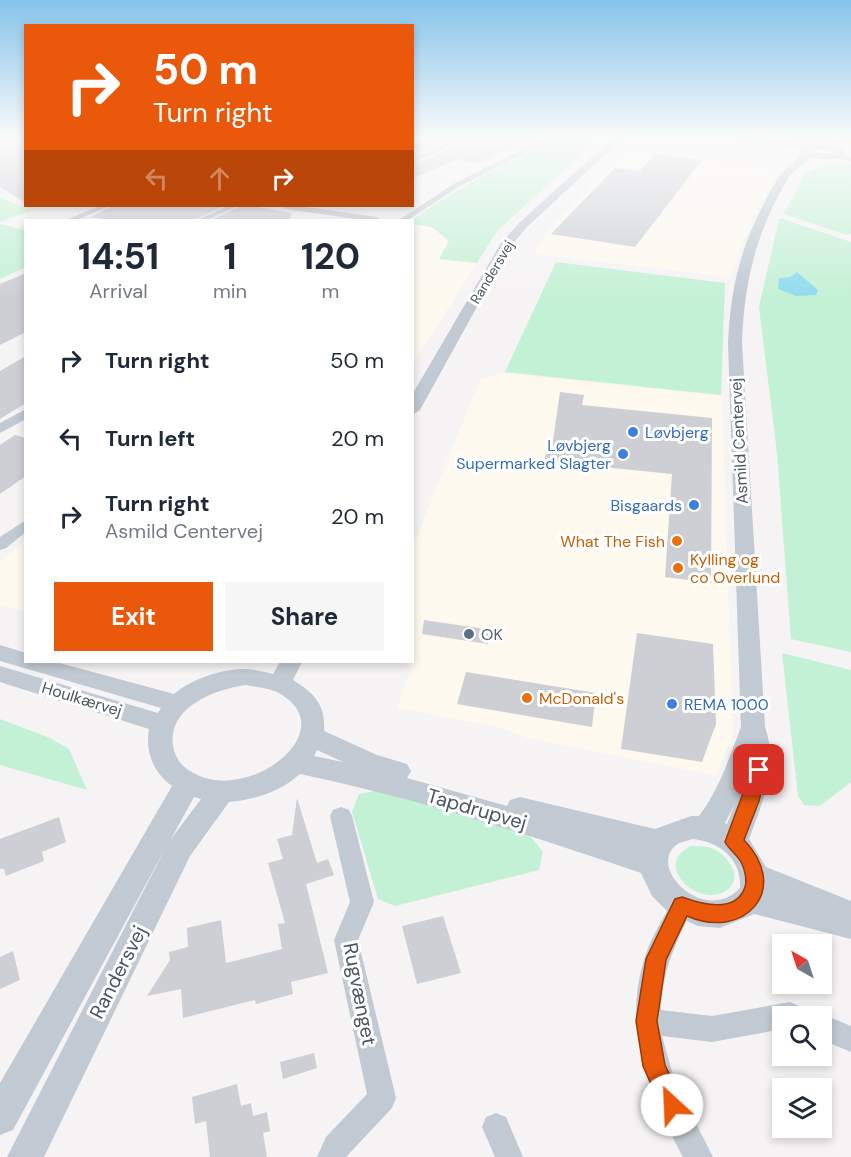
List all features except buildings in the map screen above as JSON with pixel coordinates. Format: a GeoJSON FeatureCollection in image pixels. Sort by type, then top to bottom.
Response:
{"type":"FeatureCollection","features":[{"type":"Feature","properties":{"kind":"street"},"geometry":{"type":"LineString","coordinates":[[404,219],[443,191]]}},
{"type":"Feature","properties":{"kind":"street","name":"Randersvej"},"geometry":{"type":"LineString","coordinates":[[414,407],[505,246],[559,191]]}},
{"type":"Feature","properties":{"kind":"street","name":"Asmild Centervej"},"geometry":{"type":"LineString","coordinates":[[734,842],[759,770],[760,742],[753,727],[735,363],[737,301],[748,252],[778,191]]}},
{"type":"Feature","properties":{"kind":"street"},"geometry":{"type":"LineString","coordinates":[[73,219],[103,207]]}},
{"type":"Feature","properties":{"kind":"street"},"geometry":{"type":"LineString","coordinates":[[203,219],[232,207]]}},
{"type":"Feature","properties":{"kind":"street"},"geometry":{"type":"LineString","coordinates":[[289,207],[323,216],[334,210],[373,219]]}},
{"type":"Feature","properties":{"kind":"street","name":"Randersvej"},"geometry":{"type":"LineString","coordinates":[[414,418],[423,393]]}},
{"type":"Feature","properties":{"kind":"street"},"geometry":{"type":"LineString","coordinates":[[0,429],[24,414]]}},
{"type":"Feature","properties":{"kind":"street"},"geometry":{"type":"LineString","coordinates":[[0,545],[24,526]]}},
{"type":"Feature","properties":{"kind":"street","name":"Houlkærvej"},"geometry":{"type":"LineString","coordinates":[[0,654],[24,660]]}},
{"type":"Feature","properties":{"kind":"street","name":"Houlkærvej"},"geometry":{"type":"LineString","coordinates":[[32,663],[171,714]]}},
{"type":"Feature","properties":{"kind":"street"},"geometry":{"type":"LineString","coordinates":[[251,669],[264,678],[285,672],[292,689],[308,704],[314,720],[313,737],[307,750],[298,763],[282,776],[242,791],[202,790],[187,784],[171,772],[162,758],[159,741],[171,714],[189,695],[251,669]]}},
{"type":"Feature","properties":{"kind":"street","name":"Houlkærvej"},"geometry":{"type":"LineString","coordinates":[[0,674],[171,714]]}},
{"type":"Feature","properties":{"kind":"street","name":"Asmild Centervej"},"geometry":{"type":"LineString","coordinates":[[705,829],[713,819],[728,790],[753,727]]}},
{"type":"Feature","properties":{"kind":"street","name":"Tapdrupvej"},"geometry":{"type":"LineString","coordinates":[[313,737],[370,763],[526,810],[656,854]]}},
{"type":"Feature","properties":{"kind":"street","name":"Tapdrupvej"},"geometry":{"type":"LineString","coordinates":[[298,763],[362,776],[508,818],[656,854]]}},
{"type":"Feature","properties":{"kind":"street","name":"Randersvej"},"geometry":{"type":"LineString","coordinates":[[0,1117],[187,784]]}},
{"type":"Feature","properties":{"kind":"street","name":"Randersvej"},"geometry":{"type":"LineString","coordinates":[[25,1157],[180,848],[221,792]]}},
{"type":"Feature","properties":{"kind":"street","name":"Rugvænget"},"geometry":{"type":"LineString","coordinates":[[330,1157],[336,1147],[382,1098],[346,940],[362,902],[341,816]]}},
{"type":"Feature","properties":{"kind":"street"},"geometry":{"type":"LineString","coordinates":[[691,827],[720,833],[734,842],[748,857],[752,887],[740,908],[727,913],[697,912],[682,905],[662,888],[656,854],[667,835],[691,827]]}},
{"type":"Feature","properties":{"kind":"street"},"geometry":{"type":"LineString","coordinates":[[752,887],[851,915]]}},
{"type":"Feature","properties":{"kind":"street"},"geometry":{"type":"LineString","coordinates":[[752,887],[851,925]]}},
{"type":"Feature","properties":{"kind":"street"},"geometry":{"type":"LineString","coordinates":[[682,905],[656,959],[646,1021],[654,1066],[681,1125],[699,1157]]}},
{"type":"Feature","properties":{"kind":"street"},"geometry":{"type":"LineString","coordinates":[[646,1021],[712,1029],[772,1018]]}},
{"type":"Feature","properties":{"kind":"street"},"geometry":{"type":"LineString","coordinates":[[832,1032],[851,1039]]}},
{"type":"Feature","properties":{"kind":"street"},"geometry":{"type":"LineString","coordinates":[[496,1127],[509,1157]]}},
{"type":"Feature","properties":{"kind":"shaded area"},"geometry":{"type":"Polygon","coordinates":[[[587,191],[767,191],[753,217],[730,277],[534,254],[545,234],[587,191]]]}},
{"type":"Feature","properties":{"kind":"shaded area"},"geometry":{"type":"Polygon","coordinates":[[[414,224],[432,227],[449,241],[440,259],[477,263],[414,362],[414,224]]]}},
{"type":"Feature","properties":{"kind":"shaded area"},"geometry":{"type":"Polygon","coordinates":[[[501,373],[722,396],[733,735],[716,776],[531,739],[497,727],[397,708],[411,667],[404,663],[414,663],[414,544],[480,380],[501,373]]]}},
{"type":"Feature","properties":{"kind":"shaded area"},"geometry":{"type":"Polygon","coordinates":[[[24,541],[24,612],[0,605],[0,562],[24,541]]]}},
{"type":"Feature","properties":{"kind":"green space"},"geometry":{"type":"Polygon","coordinates":[[[457,191],[541,191],[497,231],[477,263],[439,259],[449,241],[432,227],[414,224],[414,219],[457,191]]]}},
{"type":"Feature","properties":{"kind":"green space"},"geometry":{"type":"Polygon","coordinates":[[[796,191],[851,191],[851,234],[847,235],[784,214],[796,191]]]}},
{"type":"Feature","properties":{"kind":"green space"},"geometry":{"type":"Polygon","coordinates":[[[0,197],[31,211],[0,222],[0,197]]]}},
{"type":"Feature","properties":{"kind":"green space"},"geometry":{"type":"Polygon","coordinates":[[[779,219],[851,242],[851,652],[791,639],[777,453],[759,307],[779,219]]]}},
{"type":"Feature","properties":{"kind":"green space"},"geometry":{"type":"Polygon","coordinates":[[[0,224],[24,230],[24,268],[0,279],[0,224]]]}},
{"type":"Feature","properties":{"kind":"green space"},"geometry":{"type":"Polygon","coordinates":[[[556,262],[725,283],[721,395],[505,372],[556,262]]]}},
{"type":"Feature","properties":{"kind":"green space"},"geometry":{"type":"Polygon","coordinates":[[[782,653],[851,670],[851,782],[820,806],[804,805],[798,796],[782,653]]]}},
{"type":"Feature","properties":{"kind":"green space"},"geometry":{"type":"Polygon","coordinates":[[[0,719],[50,738],[69,749],[87,790],[0,765],[0,719]]]}},
{"type":"Feature","properties":{"kind":"green space"},"geometry":{"type":"Polygon","coordinates":[[[380,790],[530,836],[543,852],[539,870],[395,906],[378,899],[352,812],[359,794],[380,790]]]}},
{"type":"Feature","properties":{"kind":"green space"},"geometry":{"type":"Polygon","coordinates":[[[691,846],[714,849],[729,862],[734,880],[727,890],[716,895],[704,894],[684,883],[678,874],[676,864],[680,854],[691,846]]]}},
{"type":"Feature","properties":{"kind":"water"},"geometry":{"type":"Polygon","coordinates":[[[797,272],[818,290],[816,295],[796,296],[778,289],[779,278],[790,277],[797,272]]]}},
{"type":"Feature","properties":{"kind":"place","name":"Løvbjerg"},"geometry":{"type":"Point","coordinates":[633,432]}},
{"type":"Feature","properties":{"kind":"place","name":"Løvbjerg Supermarked Slagter"},"geometry":{"type":"Point","coordinates":[623,454]}},
{"type":"Feature","properties":{"kind":"place","name":"Bisgaards"},"geometry":{"type":"Point","coordinates":[694,505]}},
{"type":"Feature","properties":{"kind":"place","name":"What The Fish"},"geometry":{"type":"Point","coordinates":[677,541]}},
{"type":"Feature","properties":{"kind":"place","name":"Kylling og co Overlund"},"geometry":{"type":"Point","coordinates":[678,568]}},
{"type":"Feature","properties":{"kind":"place","name":"OK"},"geometry":{"type":"Point","coordinates":[469,634]}},
{"type":"Feature","properties":{"kind":"place","name":"McDonald's"},"geometry":{"type":"Point","coordinates":[527,698]}},
{"type":"Feature","properties":{"kind":"place","name":"REMA 1000"},"geometry":{"type":"Point","coordinates":[672,704]}},
{"type":"Feature","properties":{"kind":"route"},"geometry":{"type":"LineString","coordinates":[[672,1105],[654,1066],[646,1021],[656,959],[682,905],[697,912],[727,913],[740,908],[749,900],[755,884],[753,866],[742,849],[734,842],[759,770]]}}]}
